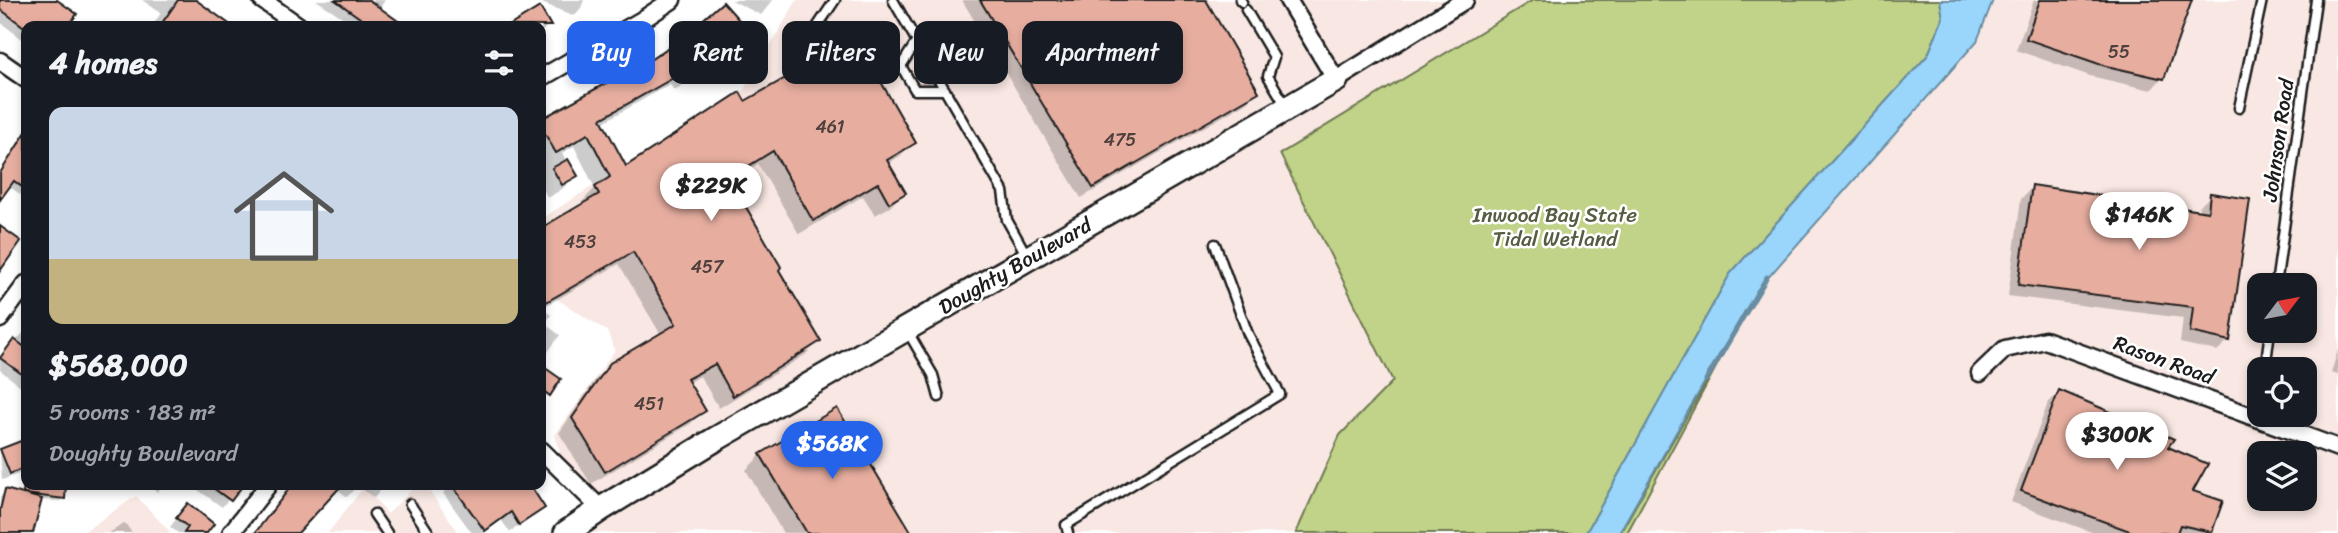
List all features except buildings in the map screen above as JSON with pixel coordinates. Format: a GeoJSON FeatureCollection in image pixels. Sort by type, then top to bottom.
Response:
{"type":"FeatureCollection","features":[{"type":"Feature","properties":{"kind":"main road","name":"Doughty Boulevard"},"geometry":{"type":"LineString","coordinates":[[571,532],[601,509],[1336,80]]}},
{"type":"Feature","properties":{"kind":"street"},"geometry":{"type":"LineString","coordinates":[[262,0],[292,21]]}},
{"type":"Feature","properties":{"kind":"street"},"geometry":{"type":"LineString","coordinates":[[546,75],[672,0]]}},
{"type":"Feature","properties":{"kind":"street"},"geometry":{"type":"LineString","coordinates":[[1288,0],[1336,80]]}},
{"type":"Feature","properties":{"kind":"street","name":"Doughty Boulevard"},"geometry":{"type":"LineString","coordinates":[[1336,80],[1465,0]]}},
{"type":"Feature","properties":{"kind":"street"},"geometry":{"type":"LineString","coordinates":[[0,61],[21,76]]}},
{"type":"Feature","properties":{"kind":"street"},"geometry":{"type":"LineString","coordinates":[[0,319],[21,291]]}},
{"type":"Feature","properties":{"kind":"street","name":"Rason Road"},"geometry":{"type":"LineString","coordinates":[[1980,373],[2005,349],[2045,340],[2247,408]]}},
{"type":"Feature","properties":{"kind":"street","name":"Rason Road"},"geometry":{"type":"LineString","coordinates":[[2292,427],[2338,448]]}},
{"type":"Feature","properties":{"kind":"street"},"geometry":{"type":"LineString","coordinates":[[546,455],[601,509]]}},
{"type":"Feature","properties":{"kind":"street"},"geometry":{"type":"LineString","coordinates":[[231,533],[264,490]]}},
{"type":"Feature","properties":{"kind":"lane"},"geometry":{"type":"LineString","coordinates":[[821,21],[835,0]]}},
{"type":"Feature","properties":{"kind":"lane"},"geometry":{"type":"LineString","coordinates":[[893,0],[914,36]]}},
{"type":"Feature","properties":{"kind":"lane"},"geometry":{"type":"LineString","coordinates":[[2239,108],[2262,0]]}},
{"type":"Feature","properties":{"kind":"lane","name":"Johnson Road"},"geometry":{"type":"LineString","coordinates":[[2278,273],[2316,0]]}},
{"type":"Feature","properties":{"kind":"lane"},"geometry":{"type":"LineString","coordinates":[[1243,4],[1274,57],[1268,76],[1287,108]]}},
{"type":"Feature","properties":{"kind":"lane"},"geometry":{"type":"LineString","coordinates":[[914,46],[901,66],[915,90],[945,90]]}},
{"type":"Feature","properties":{"kind":"lane"},"geometry":{"type":"LineString","coordinates":[[942,84],[1003,191],[1007,220],[1028,258]]}},
{"type":"Feature","properties":{"kind":"lane"},"geometry":{"type":"LineString","coordinates":[[1068,533],[1066,525],[1280,394],[1248,334],[1215,244]]}},
{"type":"Feature","properties":{"kind":"lane"},"geometry":{"type":"LineString","coordinates":[[906,329],[933,375],[939,397]]}},
{"type":"Feature","properties":{"kind":"lane"},"geometry":{"type":"LineString","coordinates":[[410,504],[429,533]]}},
{"type":"Feature","properties":{"kind":"lane"},"geometry":{"type":"LineString","coordinates":[[374,514],[387,533]]}},
{"type":"Feature","properties":{"kind":"shaded area"},"geometry":{"type":"Polygon","coordinates":[[[797,0],[1533,0],[1280,154],[1393,381],[1340,435],[1296,533],[561,533],[595,510],[567,479],[555,435],[615,350],[607,331],[546,292],[546,216],[743,91],[747,84],[768,84],[768,49],[782,25],[782,84],[900,84],[900,21],[785,21],[797,0]]]}},
{"type":"Feature","properties":{"kind":"shaded area"},"geometry":{"type":"Polygon","coordinates":[[[1993,0],[2338,0],[2338,533],[1627,533],[1757,290],[1977,41],[1993,0]]]}},
{"type":"Feature","properties":{"kind":"shaded area"},"geometry":{"type":"Polygon","coordinates":[[[362,490],[367,490],[388,514],[411,490],[429,490],[459,533],[328,533],[362,490]]]}},
{"type":"Feature","properties":{"kind":"shaded area"},"geometry":{"type":"Polygon","coordinates":[[[136,496],[171,533],[82,533],[136,496]]]}},
{"type":"Feature","properties":{"kind":"green space","name":"Inwood Bay State Tidal Wetland"},"geometry":{"type":"Polygon","coordinates":[[[1533,0],[1940,0],[1943,18],[1928,55],[1730,274],[1586,533],[1296,533],[1340,435],[1393,381],[1280,154],[1533,0]]]}},
{"type":"Feature","properties":{"kind":"green space"},"geometry":{"type":"Polygon","coordinates":[[[1737,328],[1627,533],[1620,533],[1737,328]]]}},
{"type":"Feature","properties":{"kind":"water"},"geometry":{"type":"Polygon","coordinates":[[[1940,0],[1993,0],[1977,41],[1757,290],[1619,533],[1586,533],[1730,274],[1928,55],[1943,18],[1940,0]]]}},
{"type":"Feature","properties":{"kind":"waterway"},"geometry":{"type":"LineString","coordinates":[[1706,380],[1767,277]]}}]}
